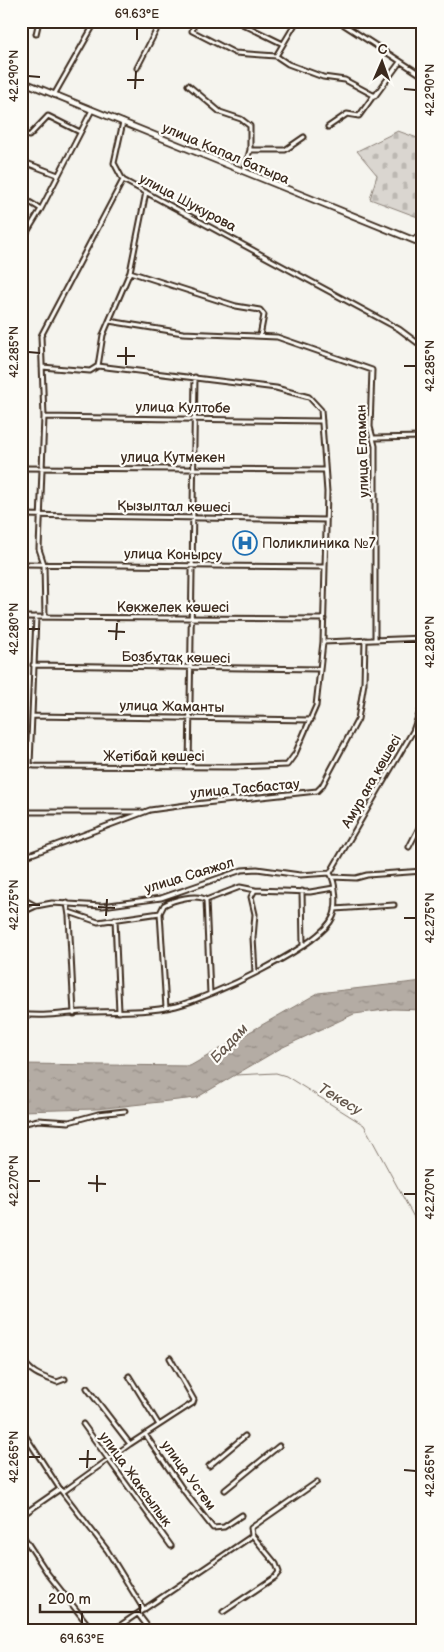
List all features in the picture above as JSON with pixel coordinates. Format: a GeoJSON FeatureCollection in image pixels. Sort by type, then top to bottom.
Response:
{"type":"FeatureCollection","features":[{"type":"Feature","properties":{"kind":"main road","name":"улица Капал батыра"},"geometry":{"type":"LineString","coordinates":[[21,81],[423,244]]}},
{"type":"Feature","properties":{"kind":"street"},"geometry":{"type":"LineString","coordinates":[[36,34],[39,21]]}},
{"type":"Feature","properties":{"kind":"street"},"geometry":{"type":"LineString","coordinates":[[54,95],[96,21]]}},
{"type":"Feature","properties":{"kind":"street"},"geometry":{"type":"LineString","coordinates":[[137,68],[161,21]]}},
{"type":"Feature","properties":{"kind":"street"},"geometry":{"type":"LineString","coordinates":[[195,21],[192,31],[226,49],[249,56],[276,56],[288,64],[325,78],[336,77],[345,80],[374,96]]}},
{"type":"Feature","properties":{"kind":"street"},"geometry":{"type":"LineString","coordinates":[[236,21],[283,44]]}},
{"type":"Feature","properties":{"kind":"street"},"geometry":{"type":"LineString","coordinates":[[276,56],[297,21]]}},
{"type":"Feature","properties":{"kind":"street"},"geometry":{"type":"LineString","coordinates":[[338,21],[423,76]]}},
{"type":"Feature","properties":{"kind":"street"},"geometry":{"type":"LineString","coordinates":[[328,127],[347,114],[359,116],[374,96],[378,95],[400,62]]}},
{"type":"Feature","properties":{"kind":"street"},"geometry":{"type":"LineString","coordinates":[[188,85],[220,112],[240,119],[250,126],[250,150],[243,172]]}},
{"type":"Feature","properties":{"kind":"street"},"geometry":{"type":"LineString","coordinates":[[21,242],[41,209],[92,110]]}},
{"type":"Feature","properties":{"kind":"street"},"geometry":{"type":"LineString","coordinates":[[21,132],[29,136],[48,116],[80,132]]}},
{"type":"Feature","properties":{"kind":"street"},"geometry":{"type":"LineString","coordinates":[[123,122],[114,163],[123,180]]}},
{"type":"Feature","properties":{"kind":"street"},"geometry":{"type":"LineString","coordinates":[[250,150],[285,150],[304,137]]}},
{"type":"Feature","properties":{"kind":"street"},"geometry":{"type":"LineString","coordinates":[[21,161],[58,175]]}},
{"type":"Feature","properties":{"kind":"street","name":"улица Шукурова"},"geometry":{"type":"LineString","coordinates":[[45,618],[44,564],[39,550],[44,417],[41,332],[123,180],[399,329],[423,348]]}},
{"type":"Feature","properties":{"kind":"street"},"geometry":{"type":"LineString","coordinates":[[98,366],[103,335],[130,272],[146,192]]}},
{"type":"Feature","properties":{"kind":"street"},"geometry":{"type":"LineString","coordinates":[[21,197],[41,209]]}},
{"type":"Feature","properties":{"kind":"street"},"geometry":{"type":"LineString","coordinates":[[414,241],[423,230]]}},
{"type":"Feature","properties":{"kind":"street"},"geometry":{"type":"LineString","coordinates":[[130,272],[236,306],[260,310],[264,315],[260,336]]}},
{"type":"Feature","properties":{"kind":"street","name":"улица Еламан"},"geometry":{"type":"LineString","coordinates":[[110,322],[183,333],[260,336],[289,340],[372,370],[370,428],[374,438],[375,640]]}},
{"type":"Feature","properties":{"kind":"street"},"geometry":{"type":"LineString","coordinates":[[42,367],[90,371],[98,366],[276,388],[309,397],[321,410],[326,520],[324,619],[316,706],[311,720]]}},
{"type":"Feature","properties":{"kind":"street"},"geometry":{"type":"LineString","coordinates":[[189,767],[196,377]]}},
{"type":"Feature","properties":{"kind":"street","name":"улица Култобе"},"geometry":{"type":"LineString","coordinates":[[44,417],[322,421]]}},
{"type":"Feature","properties":{"kind":"street"},"geometry":{"type":"LineString","coordinates":[[374,438],[423,438]]}},
{"type":"Feature","properties":{"kind":"street","name":"улица Кутмекен"},"geometry":{"type":"LineString","coordinates":[[21,468],[193,467],[325,470]]}},
{"type":"Feature","properties":{"kind":"street","name":"Қызылтал көшесі"},"geometry":{"type":"LineString","coordinates":[[21,516],[326,520]]}},
{"type":"Feature","properties":{"kind":"street","name":"улица Конырсу"},"geometry":{"type":"LineString","coordinates":[[21,564],[325,567]]}},
{"type":"Feature","properties":{"kind":"street","name":"Көкжелек көшесі"},"geometry":{"type":"LineString","coordinates":[[21,617],[324,619]]}},
{"type":"Feature","properties":{"kind":"street"},"geometry":{"type":"LineString","coordinates":[[30,764],[36,617]]}},
{"type":"Feature","properties":{"kind":"street"},"geometry":{"type":"LineString","coordinates":[[323,642],[423,638]]}},
{"type":"Feature","properties":{"kind":"street","name":"улица Тасбастау"},"geometry":{"type":"LineString","coordinates":[[21,858],[145,812],[186,805],[317,791],[322,786],[358,719],[364,683],[365,640]]}},
{"type":"Feature","properties":{"kind":"street","name":"Бозбұтақ көшесі"},"geometry":{"type":"LineString","coordinates":[[33,665],[319,669]]}},
{"type":"Feature","properties":{"kind":"street","name":"Амур аға көшесі"},"geometry":{"type":"LineString","coordinates":[[331,875],[413,731],[423,703]]}},
{"type":"Feature","properties":{"kind":"street","name":"улица Жаманты"},"geometry":{"type":"LineString","coordinates":[[32,716],[311,720]]}},
{"type":"Feature","properties":{"kind":"street","name":"Жетібай көшесі"},"geometry":{"type":"LineString","coordinates":[[21,764],[36,766],[287,766],[311,720]]}},
{"type":"Feature","properties":{"kind":"street"},"geometry":{"type":"LineString","coordinates":[[21,812],[114,810],[145,812]]}},
{"type":"Feature","properties":{"kind":"street"},"geometry":{"type":"LineString","coordinates":[[409,847],[423,820]]}},
{"type":"Feature","properties":{"kind":"street","name":"улица Саяжол"},"geometry":{"type":"LineString","coordinates":[[21,912],[36,906],[66,902],[102,906],[160,898],[242,870],[356,878],[367,875],[423,871]]}},
{"type":"Feature","properties":{"kind":"street"},"geometry":{"type":"LineString","coordinates":[[21,1014],[74,1014],[166,1008],[210,994],[255,972],[303,945],[314,938],[330,923],[336,909],[331,875]]}},
{"type":"Feature","properties":{"kind":"street"},"geometry":{"type":"LineString","coordinates":[[206,900],[240,887],[256,890],[302,891],[334,888]]}},
{"type":"Feature","properties":{"kind":"street"},"geometry":{"type":"LineString","coordinates":[[255,972],[253,938],[255,914],[251,897],[256,890]]}},
{"type":"Feature","properties":{"kind":"street"},"geometry":{"type":"LineString","coordinates":[[302,891],[303,945]]}},
{"type":"Feature","properties":{"kind":"street"},"geometry":{"type":"LineString","coordinates":[[166,1008],[161,915],[166,903],[196,897],[202,897],[206,900]]}},
{"type":"Feature","properties":{"kind":"street"},"geometry":{"type":"LineString","coordinates":[[21,898],[36,906]]}},
{"type":"Feature","properties":{"kind":"street"},"geometry":{"type":"LineString","coordinates":[[206,900],[210,994]]}},
{"type":"Feature","properties":{"kind":"street"},"geometry":{"type":"LineString","coordinates":[[66,902],[69,912],[74,1014]]}},
{"type":"Feature","properties":{"kind":"street"},"geometry":{"type":"LineString","coordinates":[[336,909],[394,905]]}},
{"type":"Feature","properties":{"kind":"street"},"geometry":{"type":"LineString","coordinates":[[69,912],[94,922],[161,915]]}},
{"type":"Feature","properties":{"kind":"street"},"geometry":{"type":"LineString","coordinates":[[115,919],[119,1012]]}},
{"type":"Feature","properties":{"kind":"street"},"geometry":{"type":"LineString","coordinates":[[21,1124],[38,1120],[69,1122],[98,1114],[125,1111]]}},
{"type":"Feature","properties":{"kind":"street"},"geometry":{"type":"LineString","coordinates":[[21,1357],[28,1369],[35,1374],[57,1382],[65,1379]]}},
{"type":"Feature","properties":{"kind":"street"},"geometry":{"type":"LineString","coordinates":[[21,1516],[108,1460],[194,1400],[170,1358]]}},
{"type":"Feature","properties":{"kind":"street"},"geometry":{"type":"LineString","coordinates":[[129,1376],[159,1425]]}},
{"type":"Feature","properties":{"kind":"street"},"geometry":{"type":"LineString","coordinates":[[87,1388],[130,1444]]}},
{"type":"Feature","properties":{"kind":"street","name":"улица Жаксылык"},"geometry":{"type":"LineString","coordinates":[[83,1424],[170,1546]]}},
{"type":"Feature","properties":{"kind":"street"},"geometry":{"type":"LineString","coordinates":[[21,1429],[61,1490],[107,1550],[144,1610]]}},
{"type":"Feature","properties":{"kind":"street","name":"улица Устем"},"geometry":{"type":"LineString","coordinates":[[145,1434],[184,1491],[213,1528],[224,1527],[242,1515]]}},
{"type":"Feature","properties":{"kind":"street"},"geometry":{"type":"LineString","coordinates":[[209,1466],[245,1436]]}},
{"type":"Feature","properties":{"kind":"street"},"geometry":{"type":"LineString","coordinates":[[225,1490],[279,1446]]}},
{"type":"Feature","properties":{"kind":"street"},"geometry":{"type":"LineString","coordinates":[[223,1612],[280,1572],[276,1564],[252,1535],[251,1528],[317,1482]]}},
{"type":"Feature","properties":{"kind":"street"},"geometry":{"type":"LineString","coordinates":[[21,1534],[48,1574],[94,1631]]}},
{"type":"Feature","properties":{"kind":"street"},"geometry":{"type":"LineString","coordinates":[[112,1631],[252,1535]]}},
{"type":"Feature","properties":{"kind":"street"},"geometry":{"type":"LineString","coordinates":[[138,1614],[151,1631]]}},
{"type":"Feature","properties":{"kind":"green space"},"geometry":{"type":"Polygon","coordinates":[[[398,131],[423,140],[423,219],[370,199],[377,175],[357,151],[398,131]]]}},
{"type":"Feature","properties":{"kind":"water"},"geometry":{"type":"Polygon","coordinates":[[[423,981],[423,1010],[393,1009],[354,1014],[281,1048],[196,1098],[96,1109],[21,1111],[21,1064],[190,1066],[318,993],[423,981]]]}},
{"type":"Feature","properties":{"kind":"waterway","name":"Текесу"},"geometry":{"type":"LineString","coordinates":[[236,1075],[276,1073],[286,1076],[364,1125],[423,1234]]}},
{"type":"Feature","properties":{"kind":"place","name":"Поликлиника №7"},"geometry":{"type":"Point","coordinates":[245,543]}},
{"type":"Feature","properties":{"kind":"water label","name":"Бадам"},"geometry":{"type":"Point","coordinates":[229,1043]}}]}
